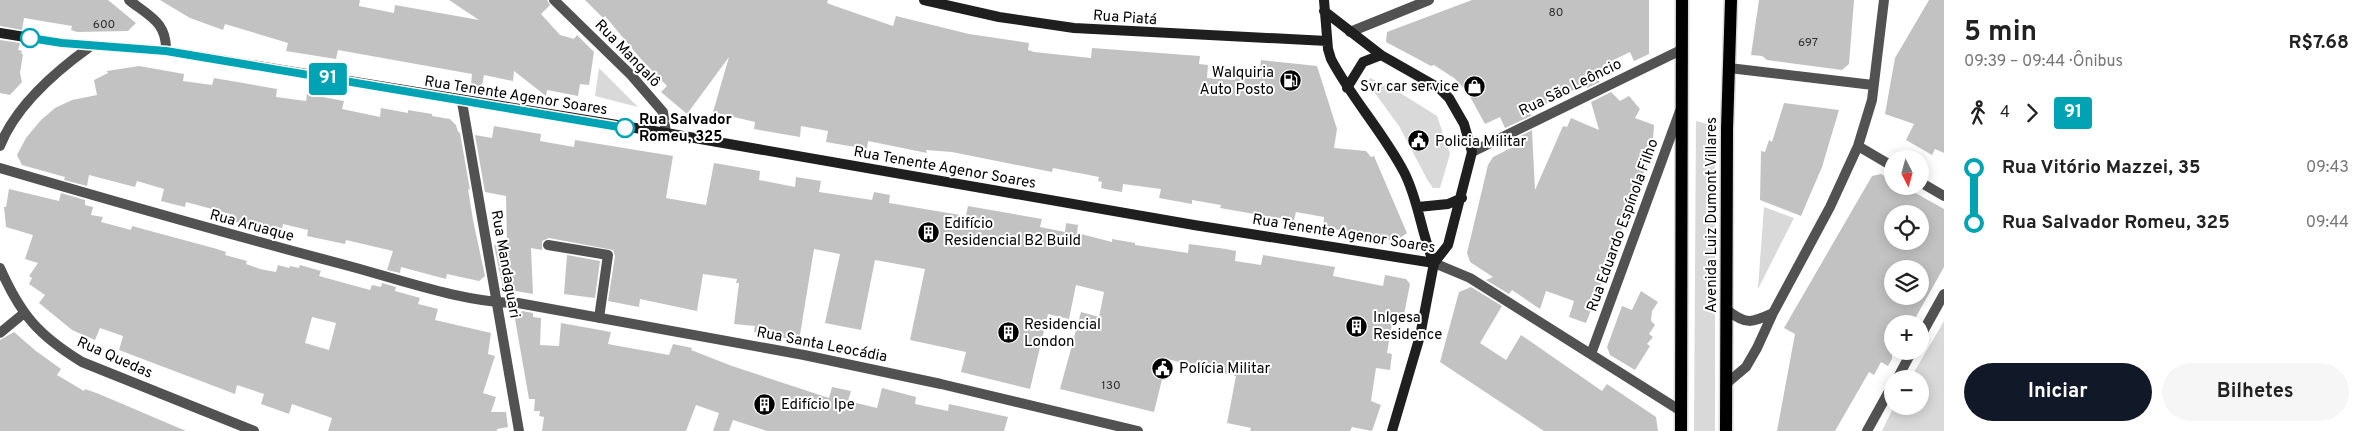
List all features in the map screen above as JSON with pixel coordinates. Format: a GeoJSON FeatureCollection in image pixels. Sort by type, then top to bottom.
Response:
{"type":"FeatureCollection","features":[{"type":"Feature","properties":{"kind":"main road","name":"Avenida Luiz Dumont Villares"},"geometry":{"type":"LineString","coordinates":[[1681,431],[1682,0]]}},
{"type":"Feature","properties":{"kind":"main road","name":"Avenida Luiz Dumont Villares"},"geometry":{"type":"LineString","coordinates":[[1726,431],[1731,0]]}},
{"type":"Feature","properties":{"kind":"street"},"geometry":{"type":"LineString","coordinates":[[129,0],[153,18],[163,29],[166,39],[166,51]]}},
{"type":"Feature","properties":{"kind":"street","name":"Rua Mangalô"},"geometry":{"type":"LineString","coordinates":[[554,0],[631,75],[663,112],[666,134]]}},
{"type":"Feature","properties":{"kind":"street","name":"Rua Piatá"},"geometry":{"type":"LineString","coordinates":[[924,0],[999,17],[1074,28],[1327,42]]}},
{"type":"Feature","properties":{"kind":"street"},"geometry":{"type":"LineString","coordinates":[[1324,0],[1327,42],[1331,59],[1399,164],[1418,207],[1426,244],[1434,263]]}},
{"type":"Feature","properties":{"kind":"street"},"geometry":{"type":"LineString","coordinates":[[1350,32],[1428,0]]}},
{"type":"Feature","properties":{"kind":"street"},"geometry":{"type":"LineString","coordinates":[[1727,383],[1746,367],[1758,348],[1773,313],[1830,207],[1858,146],[1872,100],[1884,0]]}},
{"type":"Feature","properties":{"kind":"street"},"geometry":{"type":"LineString","coordinates":[[1324,11],[1381,55],[1439,88],[1449,98],[1464,124],[1472,152],[1462,198],[1448,245],[1434,263],[1420,336],[1392,431]]}},
{"type":"Feature","properties":{"kind":"street","name":"Rua Tenente Agenor Soares"},"geometry":{"type":"LineString","coordinates":[[0,33],[91,46],[166,51],[462,102],[666,134],[1194,225],[1434,263],[1470,278],[1681,411]]}},
{"type":"Feature","properties":{"kind":"street"},"geometry":{"type":"LineString","coordinates":[[0,146],[14,120],[32,98],[68,62],[91,46]]}},
{"type":"Feature","properties":{"kind":"street","name":"Rua São Leôncio"},"geometry":{"type":"LineString","coordinates":[[1472,152],[1681,50]]}},
{"type":"Feature","properties":{"kind":"street"},"geometry":{"type":"LineString","coordinates":[[1348,88],[1363,62],[1381,55]]}},
{"type":"Feature","properties":{"kind":"street"},"geometry":{"type":"LineString","coordinates":[[1729,68],[1873,85]]}},
{"type":"Feature","properties":{"kind":"street","name":"Rua Mandaguari"},"geometry":{"type":"LineString","coordinates":[[462,102],[519,431]]}},
{"type":"Feature","properties":{"kind":"street","name":"Rua Eduardo Espínola Filho"},"geometry":{"type":"LineString","coordinates":[[1591,354],[1681,107]]}},
{"type":"Feature","properties":{"kind":"street"},"geometry":{"type":"LineString","coordinates":[[1858,146],[1884,161]]}},
{"type":"Feature","properties":{"kind":"street","name":"Rua Aruaque"},"geometry":{"type":"LineString","coordinates":[[0,168],[231,235],[430,288],[498,303]]}},
{"type":"Feature","properties":{"kind":"street"},"geometry":{"type":"LineString","coordinates":[[1929,187],[1944,196]]}},
{"type":"Feature","properties":{"kind":"street"},"geometry":{"type":"LineString","coordinates":[[1418,207],[1443,205],[1462,198]]}},
{"type":"Feature","properties":{"kind":"street"},"geometry":{"type":"LineString","coordinates":[[548,244],[608,254],[599,318]]}},
{"type":"Feature","properties":{"kind":"street","name":"Rua Quedas"},"geometry":{"type":"LineString","coordinates":[[0,268],[23,314],[59,348],[82,362],[254,431]]}},
{"type":"Feature","properties":{"kind":"street"},"geometry":{"type":"LineString","coordinates":[[1929,321],[1944,294]]}},
{"type":"Feature","properties":{"kind":"street","name":"Rua Santa Leocádia"},"geometry":{"type":"LineString","coordinates":[[498,303],[518,303],[814,357],[941,384],[1138,431]]}},
{"type":"Feature","properties":{"kind":"street"},"geometry":{"type":"LineString","coordinates":[[1727,310],[1740,320],[1751,321],[1773,313]]}},
{"type":"Feature","properties":{"kind":"street"},"geometry":{"type":"LineString","coordinates":[[0,333],[23,314]]}},
{"type":"Feature","properties":{"kind":"street"},"geometry":{"type":"LineString","coordinates":[[1868,431],[1884,401]]}},
{"type":"Feature","properties":{"kind":"shaded area"},"geometry":{"type":"Polygon","coordinates":[[[599,68],[638,107],[595,96],[599,68]]]}},
{"type":"Feature","properties":{"kind":"shaded area"},"geometry":{"type":"Polygon","coordinates":[[[1370,78],[1394,89],[1437,116],[1450,154],[1440,188],[1433,188],[1428,181],[1399,126],[1369,85],[1368,81],[1370,78]]]}},
{"type":"Feature","properties":{"kind":"shaded area"},"geometry":{"type":"Polygon","coordinates":[[[1696,121],[1715,126],[1715,431],[1694,431],[1696,121]]]}},
{"type":"Feature","properties":{"kind":"shaded area"},"geometry":{"type":"Polygon","coordinates":[[[1764,207],[1794,218],[1758,289],[1758,288],[1764,207]]]}},
{"type":"Feature","properties":{"kind":"shaded area"},"geometry":{"type":"Polygon","coordinates":[[[1944,321],[1944,431],[1882,431],[1890,415],[1929,415],[1929,370],[1915,370],[1921,360],[1929,360],[1929,347],[1944,321]]]}},
{"type":"Feature","properties":{"kind":"building"},"geometry":{"type":"Polygon","coordinates":[[[0,0],[108,0],[136,23],[128,31],[77,32],[71,30],[72,26],[24,18],[22,30],[0,26],[0,0]]]}},
{"type":"Feature","properties":{"kind":"building"},"geometry":{"type":"Polygon","coordinates":[[[160,0],[360,0],[359,6],[394,13],[395,5],[479,20],[449,0],[547,0],[550,5],[541,14],[560,35],[574,39],[577,35],[594,52],[589,85],[580,84],[578,96],[547,90],[546,96],[514,71],[513,81],[484,75],[480,96],[470,94],[472,74],[338,50],[336,59],[286,51],[288,43],[225,24],[223,30],[190,18],[160,0]]]}},
{"type":"Feature","properties":{"kind":"building"},"geometry":{"type":"Polygon","coordinates":[[[585,0],[828,0],[827,3],[832,5],[893,26],[896,16],[969,34],[1029,43],[1028,50],[1034,52],[1091,58],[1092,48],[1200,56],[1199,64],[1208,65],[1207,78],[1235,80],[1236,69],[1260,71],[1261,60],[1317,66],[1337,129],[1334,148],[1366,151],[1371,157],[1374,156],[1407,233],[1396,241],[1323,227],[1324,217],[1296,212],[1294,220],[1220,208],[1221,205],[1192,200],[1192,204],[1159,198],[1161,189],[1123,184],[1122,192],[1110,190],[1101,188],[1102,182],[1098,181],[1099,177],[1053,168],[1052,172],[952,152],[926,150],[927,153],[868,141],[867,149],[826,142],[828,131],[801,126],[800,137],[754,129],[755,122],[713,112],[729,57],[687,114],[661,92],[667,86],[640,58],[605,16],[603,18],[585,0]]]}},
{"type":"Feature","properties":{"kind":"building"},"geometry":{"type":"Polygon","coordinates":[[[1472,0],[1649,0],[1649,54],[1634,61],[1630,52],[1603,65],[1607,74],[1597,79],[1600,82],[1587,88],[1586,84],[1531,111],[1531,116],[1505,128],[1500,117],[1485,124],[1467,91],[1454,78],[1434,65],[1431,66],[1386,42],[1387,32],[1472,0]]]}},
{"type":"Feature","properties":{"kind":"building"},"geometry":{"type":"Polygon","coordinates":[[[1759,0],[1854,0],[1849,64],[1842,70],[1767,60],[1762,56],[1751,55],[1759,0]]]}},
{"type":"Feature","properties":{"kind":"building"},"geometry":{"type":"Polygon","coordinates":[[[1929,0],[1944,0],[1944,153],[1935,149],[1932,155],[1929,153],[1929,150],[1923,150],[1906,140],[1914,124],[1885,114],[1895,58],[1929,0]]]}},
{"type":"Feature","properties":{"kind":"building"},"geometry":{"type":"Polygon","coordinates":[[[0,40],[20,43],[18,50],[22,51],[21,54],[23,54],[20,73],[22,82],[10,95],[0,93],[0,40]]]}},
{"type":"Feature","properties":{"kind":"building"},"geometry":{"type":"Polygon","coordinates":[[[139,66],[184,74],[183,81],[212,85],[214,78],[277,89],[276,97],[306,101],[307,94],[344,101],[342,109],[380,117],[381,108],[408,113],[408,110],[450,119],[460,133],[473,220],[485,276],[479,281],[447,274],[446,279],[401,267],[400,273],[387,270],[393,251],[346,240],[345,244],[307,236],[308,230],[283,224],[281,234],[269,231],[233,221],[234,215],[186,202],[185,207],[161,201],[164,189],[137,181],[135,187],[89,175],[87,186],[64,180],[65,177],[22,165],[17,155],[26,138],[41,120],[55,108],[72,100],[97,95],[94,80],[108,73],[107,71],[139,66]]]}},
{"type":"Feature","properties":{"kind":"building"},"geometry":{"type":"Polygon","coordinates":[[[1611,92],[1620,101],[1629,96],[1640,109],[1635,118],[1654,125],[1653,139],[1647,164],[1586,323],[1569,317],[1574,301],[1546,291],[1540,309],[1512,290],[1509,294],[1486,280],[1493,277],[1470,262],[1467,253],[1488,165],[1493,157],[1513,147],[1511,141],[1532,130],[1535,190],[1563,126],[1567,127],[1571,118],[1599,130],[1591,102],[1611,92]]]}},
{"type":"Feature","properties":{"kind":"building"},"geometry":{"type":"Polygon","coordinates":[[[1784,103],[1839,110],[1822,167],[1801,216],[1760,200],[1761,151],[1765,152],[1769,140],[1772,142],[1784,103]]]}},
{"type":"Feature","properties":{"kind":"building"},"geometry":{"type":"Polygon","coordinates":[[[494,126],[541,134],[540,141],[574,147],[575,140],[673,156],[666,198],[706,205],[714,163],[760,171],[759,180],[795,187],[796,177],[821,181],[819,192],[872,200],[874,192],[890,195],[889,203],[966,216],[968,206],[1042,219],[1040,227],[1065,232],[1066,223],[1078,225],[1077,233],[1112,242],[1112,239],[1135,243],[1135,245],[1188,253],[1189,244],[1226,249],[1236,251],[1235,261],[1261,265],[1263,255],[1335,267],[1333,276],[1383,286],[1385,275],[1406,279],[1410,284],[1403,320],[1393,318],[1387,353],[1392,354],[1390,370],[1376,368],[1371,401],[1381,405],[1372,431],[1352,427],[1350,431],[1250,431],[1251,428],[1227,423],[1236,376],[1167,359],[1154,412],[1060,389],[1081,312],[1099,317],[1104,292],[1076,285],[1069,319],[1048,314],[1030,389],[961,372],[966,352],[910,340],[925,269],[875,260],[861,330],[825,323],[840,254],[814,249],[799,341],[754,332],[755,326],[734,324],[739,283],[736,283],[737,279],[703,274],[697,311],[640,299],[639,307],[608,301],[615,256],[613,250],[549,238],[542,241],[542,250],[531,248],[533,294],[510,290],[508,279],[504,293],[494,245],[507,244],[506,196],[485,192],[475,135],[492,138],[494,126]]]}},
{"type":"Feature","properties":{"kind":"building","name":"Policia Militar"},"geometry":{"type":"Polygon","coordinates":[[[1422,132],[1429,143],[1415,151],[1409,139],[1422,132]]]}},
{"type":"Feature","properties":{"kind":"building"},"geometry":{"type":"Polygon","coordinates":[[[1881,174],[1884,176],[1884,195],[1919,195],[1944,209],[1944,267],[1929,294],[1929,260],[1884,260],[1884,305],[1923,305],[1917,315],[1884,315],[1884,360],[1891,360],[1888,366],[1881,362],[1874,375],[1869,372],[1835,431],[1777,431],[1795,334],[1784,328],[1872,176],[1881,174]]]}},
{"type":"Feature","properties":{"kind":"building"},"geometry":{"type":"Polygon","coordinates":[[[9,189],[59,201],[61,193],[85,200],[85,205],[93,207],[91,215],[103,217],[101,222],[131,230],[132,226],[217,249],[226,252],[225,255],[247,261],[246,264],[260,269],[276,272],[278,265],[299,268],[300,265],[321,271],[319,276],[370,290],[372,285],[381,287],[382,283],[396,287],[395,291],[420,298],[418,304],[438,309],[435,320],[491,333],[488,354],[495,356],[483,393],[496,397],[491,412],[506,412],[508,427],[497,429],[497,431],[328,431],[332,418],[292,404],[289,414],[261,404],[264,394],[237,385],[235,394],[119,350],[123,336],[100,328],[95,340],[72,330],[39,303],[45,295],[29,284],[32,278],[29,276],[38,263],[25,259],[33,235],[6,227],[4,207],[6,207],[9,189]],[[312,317],[305,343],[329,350],[336,323],[312,317]]]}},
{"type":"Feature","properties":{"kind":"building"},"geometry":{"type":"Polygon","coordinates":[[[567,255],[600,261],[595,298],[564,294],[567,255]]]}},
{"type":"Feature","properties":{"kind":"building"},"geometry":{"type":"Polygon","coordinates":[[[1471,287],[1502,306],[1480,343],[1506,360],[1521,335],[1602,391],[1607,384],[1656,417],[1658,431],[1544,431],[1440,362],[1459,292],[1471,287]]]}},
{"type":"Feature","properties":{"kind":"building"},"geometry":{"type":"Polygon","coordinates":[[[1641,291],[1658,302],[1652,311],[1651,321],[1655,325],[1649,334],[1653,337],[1647,344],[1650,346],[1635,370],[1610,355],[1607,347],[1622,306],[1632,310],[1641,291]]]}},
{"type":"Feature","properties":{"kind":"building"},"geometry":{"type":"Polygon","coordinates":[[[522,311],[533,313],[533,317],[541,318],[540,345],[559,346],[561,323],[611,332],[608,344],[669,355],[673,344],[692,348],[691,350],[732,366],[829,398],[832,387],[851,391],[848,401],[877,408],[882,388],[916,397],[915,404],[948,411],[949,404],[1008,417],[1004,431],[767,431],[733,420],[729,431],[713,431],[719,413],[696,405],[686,431],[542,431],[544,417],[539,416],[540,411],[534,411],[535,399],[529,399],[515,319],[522,311]]]}},
{"type":"Feature","properties":{"kind":"building"},"geometry":{"type":"Polygon","coordinates":[[[14,332],[61,369],[57,375],[84,391],[85,389],[99,394],[186,431],[0,431],[0,340],[14,332]]]}},
{"type":"Feature","properties":{"kind":"bus line","name":"91"},"geometry":{"type":"LineString","coordinates":[[30,38],[62,43],[166,51],[625,128]]}},
{"type":"Feature","properties":{"kind":"place","name":"Walquiria Auto Posto"},"geometry":{"type":"Point","coordinates":[1290,81]}},
{"type":"Feature","properties":{"kind":"place","name":"Svr car service"},"geometry":{"type":"Point","coordinates":[1475,86]}},
{"type":"Feature","properties":{"kind":"place","name":"Rua Salvador Romeu, 325"},"geometry":{"type":"Point","coordinates":[625,128]}},
{"type":"Feature","properties":{"kind":"place","name":"Policia Militar"},"geometry":{"type":"Point","coordinates":[1419,141]}},
{"type":"Feature","properties":{"kind":"place","name":"Edifício Residencial B2 Build"},"geometry":{"type":"Point","coordinates":[928,232]}},
{"type":"Feature","properties":{"kind":"place","name":"Inlgesa Residence"},"geometry":{"type":"Point","coordinates":[1357,326]}},
{"type":"Feature","properties":{"kind":"place","name":"Residencial London"},"geometry":{"type":"Point","coordinates":[1008,333]}},
{"type":"Feature","properties":{"kind":"place","name":"Polícia Militar"},"geometry":{"type":"Point","coordinates":[1163,368]}},
{"type":"Feature","properties":{"kind":"place","name":"Edifício Ipe"},"geometry":{"type":"Point","coordinates":[765,404]}}]}
